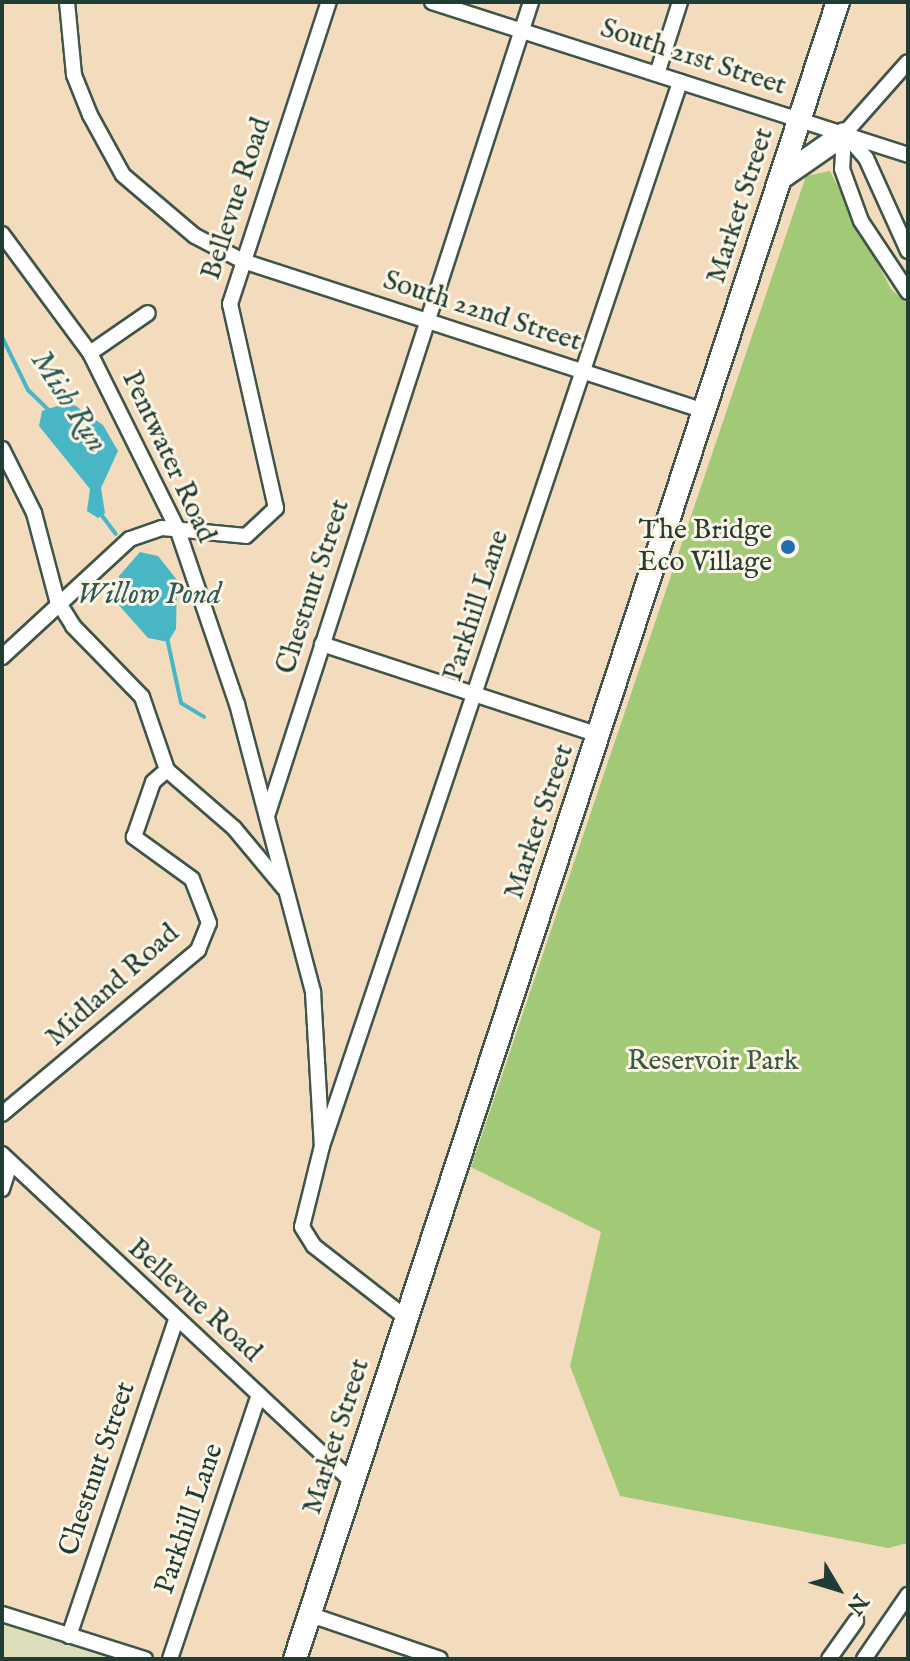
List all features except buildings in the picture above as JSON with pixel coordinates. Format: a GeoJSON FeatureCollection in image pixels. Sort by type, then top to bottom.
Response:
{"type":"FeatureCollection","features":[{"type":"Feature","properties":{"kind":"main road","name":"Market Street"},"geometry":{"type":"LineString","coordinates":[[295,1659],[601,736],[838,2]]}},
{"type":"Feature","properties":{"kind":"main road"},"geometry":{"type":"LineString","coordinates":[[782,177],[844,134]]}},
{"type":"Feature","properties":{"kind":"street","name":"South 22nd Street"},"geometry":{"type":"LineString","coordinates":[[67,2],[74,75],[123,175],[152,205],[243,261],[705,411]]}},
{"type":"Feature","properties":{"kind":"street","name":"Bellevue Road"},"geometry":{"type":"LineString","coordinates":[[2,657],[57,600],[130,539],[151,528],[246,536],[276,508],[230,304],[329,2]]}},
{"type":"Feature","properties":{"kind":"street","name":"South 21st Street"},"geometry":{"type":"LineString","coordinates":[[434,2],[908,155]]}},
{"type":"Feature","properties":{"kind":"street","name":"Chestnut Street"},"geometry":{"type":"LineString","coordinates":[[266,817],[531,2]]}},
{"type":"Feature","properties":{"kind":"street"},"geometry":{"type":"LineString","coordinates":[[657,74],[680,2]]}},
{"type":"Feature","properties":{"kind":"street"},"geometry":{"type":"LineString","coordinates":[[908,62],[844,134],[842,169],[861,221],[908,292]]}},
{"type":"Feature","properties":{"kind":"street","name":"Parkhill Lane"},"geometry":{"type":"LineString","coordinates":[[322,1146],[476,696],[580,371],[680,82]]}},
{"type":"Feature","properties":{"kind":"street"},"geometry":{"type":"LineString","coordinates":[[844,134],[866,158],[908,251]]}},
{"type":"Feature","properties":{"kind":"street","name":"Pentwater Road"},"geometry":{"type":"LineString","coordinates":[[2,234],[90,353],[177,528],[237,704],[266,817]]}},
{"type":"Feature","properties":{"kind":"street"},"geometry":{"type":"LineString","coordinates":[[90,353],[148,313]]}},
{"type":"Feature","properties":{"kind":"street"},"geometry":{"type":"LineString","coordinates":[[2,449],[34,513],[57,600],[91,649],[142,697],[167,770],[234,828],[289,893]]}},
{"type":"Feature","properties":{"kind":"street"},"geometry":{"type":"LineString","coordinates":[[322,644],[601,736]]}},
{"type":"Feature","properties":{"kind":"street","name":"Midland Road"},"geometry":{"type":"LineString","coordinates":[[2,1114],[198,950],[209,923],[192,879],[134,837],[153,782],[167,770]]}},
{"type":"Feature","properties":{"kind":"street"},"geometry":{"type":"LineString","coordinates":[[266,817],[289,893],[313,992],[322,1146],[302,1227],[314,1246],[406,1318]]}},
{"type":"Feature","properties":{"kind":"street","name":"Bellevue Road"},"geometry":{"type":"LineString","coordinates":[[5,1161],[355,1484]]}},
{"type":"Feature","properties":{"kind":"street"},"geometry":{"type":"LineString","coordinates":[[2,1189],[5,1161]]}},
{"type":"Feature","properties":{"kind":"street","name":"Chestnut Street"},"geometry":{"type":"LineString","coordinates":[[69,1636],[176,1319]]}},
{"type":"Feature","properties":{"kind":"street","name":"Parkhill Lane"},"geometry":{"type":"LineString","coordinates":[[170,1659],[259,1395]]}},
{"type":"Feature","properties":{"kind":"street"},"geometry":{"type":"LineString","coordinates":[[864,1659],[908,1595]]}},
{"type":"Feature","properties":{"kind":"street"},"geometry":{"type":"LineString","coordinates":[[2,1614],[145,1659]]}},
{"type":"Feature","properties":{"kind":"street"},"geometry":{"type":"LineString","coordinates":[[311,1615],[414,1655],[440,1659]]}},
{"type":"Feature","properties":{"kind":"street"},"geometry":{"type":"LineString","coordinates":[[829,1659],[856,1621]]}},
{"type":"Feature","properties":{"kind":"shaded area"},"geometry":{"type":"Polygon","coordinates":[[[2,1620],[140,1659],[2,1659],[2,1620]]]}},
{"type":"Feature","properties":{"kind":"green space","name":"Reservoir Park"},"geometry":{"type":"Polygon","coordinates":[[[830,171],[891,289],[908,304],[908,1543],[888,1548],[620,1496],[570,1366],[601,1232],[471,1167],[806,176],[830,171]]]}},
{"type":"Feature","properties":{"kind":"water"},"geometry":{"type":"Polygon","coordinates":[[[70,402],[103,425],[118,451],[101,488],[105,513],[98,518],[87,511],[90,489],[39,426],[42,411],[70,402]]]}},
{"type":"Feature","properties":{"kind":"water","name":"Willow Pond"},"geometry":{"type":"Polygon","coordinates":[[[140,552],[158,556],[177,580],[176,629],[168,642],[148,638],[117,603],[119,576],[140,552]]]}},
{"type":"Feature","properties":{"kind":"waterway","name":"Mish Run"},"geometry":{"type":"LineString","coordinates":[[2,337],[28,390],[50,411]]}},
{"type":"Feature","properties":{"kind":"waterway","name":"Mish Run"},"geometry":{"type":"LineString","coordinates":[[100,513],[116,534]]}},
{"type":"Feature","properties":{"kind":"waterway"},"geometry":{"type":"LineString","coordinates":[[167,638],[181,703],[204,717]]}},
{"type":"Feature","properties":{"kind":"place","name":"The Bridge Eco Village"},"geometry":{"type":"Point","coordinates":[788,547]}}]}
